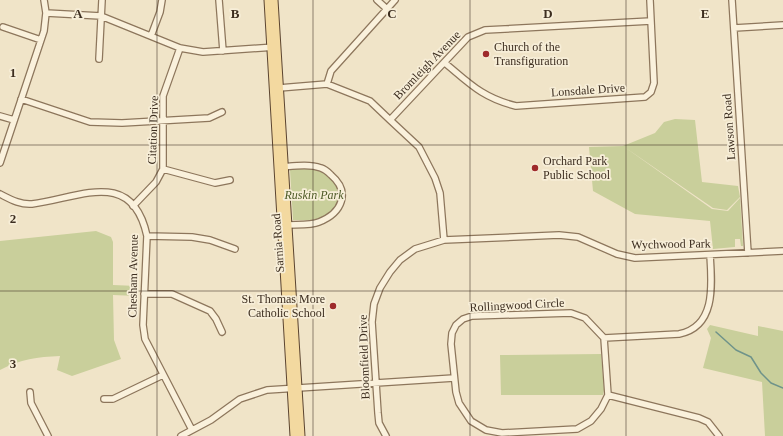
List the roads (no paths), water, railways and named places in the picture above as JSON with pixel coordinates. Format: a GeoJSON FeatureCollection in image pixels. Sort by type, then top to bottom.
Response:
{"type":"FeatureCollection","features":[{"type":"Feature","properties":{"kind":"main road","name":"Sarnia Road"},"geometry":{"type":"LineString","coordinates":[[268,0],[279,88],[281,167]]}},
{"type":"Feature","properties":{"kind":"main road","name":"Sarnia Road"},"geometry":{"type":"LineString","coordinates":[[274,0],[274,47],[281,167],[301,436]]}},
{"type":"Feature","properties":{"kind":"main road","name":"Sarnia Road"},"geometry":{"type":"LineString","coordinates":[[285,225],[290,387],[294,436]]}},
{"type":"Feature","properties":{"kind":"street"},"geometry":{"type":"LineString","coordinates":[[0,163],[44,31],[46,13],[44,0]]}},
{"type":"Feature","properties":{"kind":"street"},"geometry":{"type":"LineString","coordinates":[[99,59],[102,0]]}},
{"type":"Feature","properties":{"kind":"street"},"geometry":{"type":"LineString","coordinates":[[151,36],[160,12],[162,0]]}},
{"type":"Feature","properties":{"kind":"street"},"geometry":{"type":"LineString","coordinates":[[219,0],[222,51]]}},
{"type":"Feature","properties":{"kind":"street"},"geometry":{"type":"LineString","coordinates":[[377,0],[386,9]]}},
{"type":"Feature","properties":{"kind":"street"},"geometry":{"type":"LineString","coordinates":[[327,84],[331,71],[395,0]]}},
{"type":"Feature","properties":{"kind":"street","name":"Lonsdale Drive"},"geometry":{"type":"LineString","coordinates":[[445,63],[482,94],[500,102],[516,106],[645,97],[651,92],[654,83],[650,0]]}},
{"type":"Feature","properties":{"kind":"street","name":"Lawson Road"},"geometry":{"type":"LineString","coordinates":[[732,0],[748,253]]}},
{"type":"Feature","properties":{"kind":"street"},"geometry":{"type":"LineString","coordinates":[[46,13],[101,16],[180,48],[203,52],[274,47]]}},
{"type":"Feature","properties":{"kind":"street","name":"Bromleigh Avenue"},"geometry":{"type":"LineString","coordinates":[[390,120],[468,37],[485,30],[651,21]]}},
{"type":"Feature","properties":{"kind":"street"},"geometry":{"type":"LineString","coordinates":[[734,28],[783,25]]}},
{"type":"Feature","properties":{"kind":"street"},"geometry":{"type":"LineString","coordinates":[[3,27],[41,40]]}},
{"type":"Feature","properties":{"kind":"street","name":"Citation Drive"},"geometry":{"type":"LineString","coordinates":[[133,206],[156,182],[163,169],[163,96],[180,48]]}},
{"type":"Feature","properties":{"kind":"street"},"geometry":{"type":"LineString","coordinates":[[279,88],[327,84],[370,101],[419,147],[429,163],[440,193],[444,240]]}},
{"type":"Feature","properties":{"kind":"street"},"geometry":{"type":"LineString","coordinates":[[21,99],[90,122],[162,121],[209,118],[222,112]]}},
{"type":"Feature","properties":{"kind":"street"},"geometry":{"type":"LineString","coordinates":[[0,116],[14,120]]}},
{"type":"Feature","properties":{"kind":"street"},"geometry":{"type":"LineString","coordinates":[[281,167],[312,165],[324,168],[338,180],[343,191],[344,198],[335,211],[319,223],[285,225]]}},
{"type":"Feature","properties":{"kind":"street"},"geometry":{"type":"LineString","coordinates":[[163,169],[215,183],[230,180]]}},
{"type":"Feature","properties":{"kind":"street","name":"Chesham Avenue"},"geometry":{"type":"LineString","coordinates":[[0,194],[14,200],[31,204],[81,193],[104,191],[119,195],[133,206],[144,225],[147,236],[143,325],[145,339],[162,375],[192,430]]}},
{"type":"Feature","properties":{"kind":"street","name":"Wychwood Park"},"geometry":{"type":"LineString","coordinates":[[444,240],[559,235],[582,239],[617,254],[635,258],[783,251]]}},
{"type":"Feature","properties":{"kind":"street"},"geometry":{"type":"LineString","coordinates":[[147,236],[192,236],[210,240],[235,249]]}},
{"type":"Feature","properties":{"kind":"street","name":"Bloomfield Drive"},"geometry":{"type":"LineString","coordinates":[[386,436],[379,423],[372,322],[374,304],[380,288],[400,260],[415,249],[444,240]]}},
{"type":"Feature","properties":{"kind":"street"},"geometry":{"type":"LineString","coordinates":[[710,255],[711,294],[705,318],[696,327],[679,334],[604,338],[608,395],[699,418],[711,425],[719,436]]}},
{"type":"Feature","properties":{"kind":"street"},"geometry":{"type":"LineString","coordinates":[[144,294],[172,294],[210,311],[216,319],[222,332]]}},
{"type":"Feature","properties":{"kind":"street","name":"Rollingwood Circle"},"geometry":{"type":"LineString","coordinates":[[604,338],[585,318],[572,313],[472,316],[463,319],[456,325],[452,333],[451,344],[454,378],[459,402],[471,420],[486,430],[502,433],[577,429],[595,416],[601,409],[608,395]]}},
{"type":"Feature","properties":{"kind":"street"},"geometry":{"type":"LineString","coordinates":[[104,399],[113,399],[162,375]]}},
{"type":"Feature","properties":{"kind":"street"},"geometry":{"type":"LineString","coordinates":[[181,436],[211,420],[240,399],[267,390],[290,387],[454,378]]}},
{"type":"Feature","properties":{"kind":"street"},"geometry":{"type":"LineString","coordinates":[[30,392],[31,403],[48,436]]}},
{"type":"Feature","properties":{"kind":"waterway"},"geometry":{"type":"LineString","coordinates":[[716,332],[736,350],[751,357],[761,373],[771,383],[783,388]]}},
{"type":"Feature","properties":{"kind":"place","name":"Church of the Transfiguration"},"geometry":{"type":"Point","coordinates":[486,54]}},
{"type":"Feature","properties":{"kind":"place","name":"Orchard Park Public School"},"geometry":{"type":"Point","coordinates":[535,168]}},
{"type":"Feature","properties":{"kind":"place","name":"St. Thomas More Catholic School"},"geometry":{"type":"Point","coordinates":[333,306]}},
{"type":"Feature","properties":{"kind":"park label","name":"Ruskin Park"},"geometry":{"type":"Point","coordinates":[314,195]}}]}
